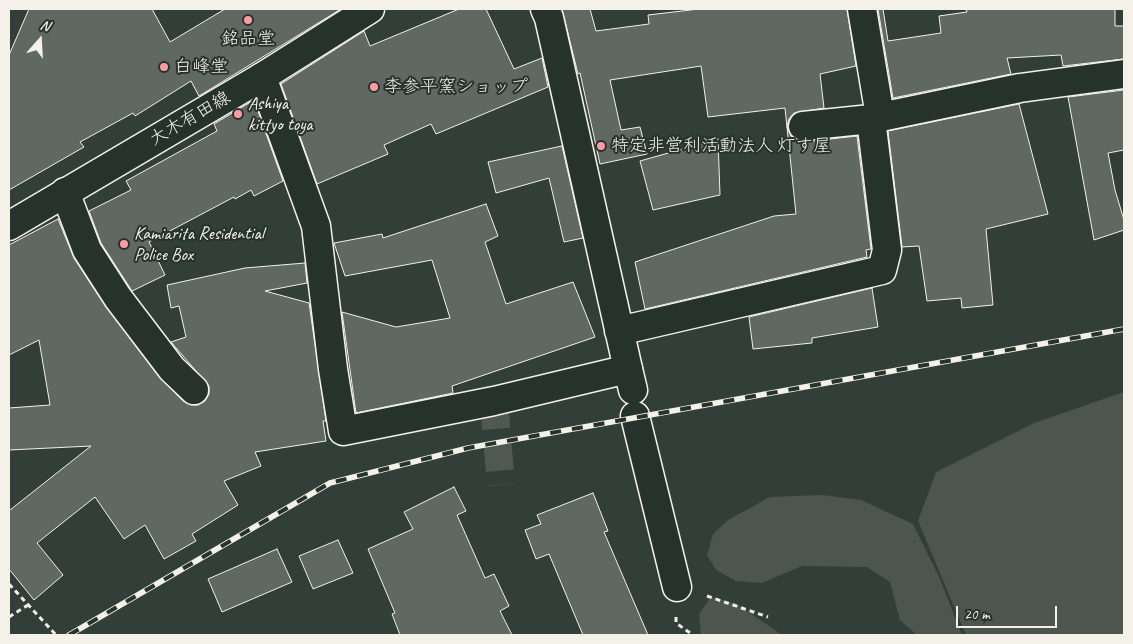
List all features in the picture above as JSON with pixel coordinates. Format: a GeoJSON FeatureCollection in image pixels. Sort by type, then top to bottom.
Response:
{"type":"FeatureCollection","features":[{"type":"Feature","properties":{"kind":"street","name":"大木有田線"},"geometry":{"type":"LineString","coordinates":[[9,226],[262,77],[370,9]]}},
{"type":"Feature","properties":{"kind":"street"},"geometry":{"type":"LineString","coordinates":[[545,9],[549,18],[677,587]]}},
{"type":"Feature","properties":{"kind":"street"},"geometry":{"type":"LineString","coordinates":[[619,331],[882,270],[887,250],[875,117],[862,9]]}},
{"type":"Feature","properties":{"kind":"street"},"geometry":{"type":"LineString","coordinates":[[804,126],[875,117],[1020,88],[1124,74]]}},
{"type":"Feature","properties":{"kind":"street"},"geometry":{"type":"LineString","coordinates":[[262,77],[316,226],[333,369],[343,432],[494,401],[632,392]]}},
{"type":"Feature","properties":{"kind":"street"},"geometry":{"type":"LineString","coordinates":[[65,192],[87,250],[118,298],[172,369],[194,390]]}},
{"type":"Feature","properties":{"kind":"path"},"geometry":{"type":"LineString","coordinates":[[9,584],[56,635]]}},
{"type":"Feature","properties":{"kind":"path"},"geometry":{"type":"LineString","coordinates":[[677,587],[768,617]]}},
{"type":"Feature","properties":{"kind":"path"},"geometry":{"type":"LineString","coordinates":[[9,617],[28,605]]}},
{"type":"Feature","properties":{"kind":"shaded area"},"geometry":{"type":"Polygon","coordinates":[[[1124,392],[1124,635],[966,635],[918,521],[936,472],[1034,423],[1124,392]]]}},
{"type":"Feature","properties":{"kind":"shaded area"},"geometry":{"type":"Polygon","coordinates":[[[822,495],[861,500],[913,524],[940,579],[962,635],[917,635],[900,620],[890,582],[867,567],[802,566],[762,583],[736,581],[716,570],[707,555],[713,534],[728,520],[770,497],[822,495]]]}},
{"type":"Feature","properties":{"kind":"shaded area"},"geometry":{"type":"Polygon","coordinates":[[[711,597],[737,604],[782,635],[701,635],[699,614],[711,597]]]}},
{"type":"Feature","properties":{"kind":"building"},"geometry":{"type":"Polygon","coordinates":[[[29,9],[152,9],[170,42],[225,9],[341,9],[199,96],[191,81],[135,116],[133,113],[80,142],[84,147],[9,190],[9,55],[29,9]]]}},
{"type":"Feature","properties":{"kind":"building"},"geometry":{"type":"Polygon","coordinates":[[[459,9],[486,9],[514,69],[542,58],[548,87],[436,134],[431,124],[384,145],[388,154],[317,184],[281,84],[364,31],[370,46],[459,9]]]}},
{"type":"Feature","properties":{"kind":"building"},"geometry":{"type":"Polygon","coordinates":[[[562,9],[590,9],[596,31],[649,24],[648,15],[699,9],[847,9],[856,66],[820,74],[824,108],[794,113],[789,119],[787,127],[791,136],[804,142],[857,136],[871,249],[866,250],[867,257],[645,309],[635,262],[774,216],[796,214],[785,108],[708,117],[701,66],[610,80],[621,130],[640,127],[647,154],[600,164],[580,73],[578,74],[562,9]]]}},
{"type":"Feature","properties":{"kind":"building"},"geometry":{"type":"Polygon","coordinates":[[[878,9],[883,9],[888,41],[941,33],[939,16],[967,12],[966,9],[1115,9],[1115,26],[1124,26],[1124,59],[1063,66],[1061,55],[1007,58],[1011,74],[893,98],[878,9]]]}},
{"type":"Feature","properties":{"kind":"building"},"geometry":{"type":"Polygon","coordinates":[[[1124,90],[1124,150],[1108,153],[1115,190],[1124,220],[1124,230],[1094,240],[1068,97],[1124,90]]]}},
{"type":"Feature","properties":{"kind":"building"},"geometry":{"type":"Polygon","coordinates":[[[254,100],[283,181],[254,196],[251,190],[235,199],[234,197],[149,242],[165,275],[132,291],[101,243],[89,211],[131,190],[126,181],[217,131],[214,124],[254,100]]]}},
{"type":"Feature","properties":{"kind":"building"},"geometry":{"type":"Polygon","coordinates":[[[1019,104],[1048,214],[986,229],[993,305],[962,308],[961,298],[927,301],[919,246],[902,247],[888,131],[1019,104]]]}},
{"type":"Feature","properties":{"kind":"building"},"geometry":{"type":"Polygon","coordinates":[[[718,139],[720,195],[653,210],[640,161],[718,139]]]}},
{"type":"Feature","properties":{"kind":"building"},"geometry":{"type":"Polygon","coordinates":[[[562,146],[583,238],[564,242],[549,178],[496,193],[488,162],[562,146]]]}},
{"type":"Feature","properties":{"kind":"building"},"geometry":{"type":"Polygon","coordinates":[[[486,204],[498,236],[485,242],[506,304],[573,282],[595,337],[452,386],[453,393],[356,413],[342,312],[396,327],[450,318],[432,260],[345,276],[334,243],[382,234],[383,238],[486,204]]]}},
{"type":"Feature","properties":{"kind":"building"},"geometry":{"type":"Polygon","coordinates":[[[58,219],[74,258],[106,307],[160,378],[183,401],[191,405],[198,405],[205,401],[209,394],[209,386],[171,342],[186,337],[179,306],[171,308],[167,285],[245,268],[305,263],[307,283],[265,291],[309,303],[326,421],[323,421],[326,441],[255,452],[261,466],[224,481],[238,505],[192,534],[196,541],[164,559],[145,525],[124,539],[95,497],[37,543],[63,575],[34,600],[9,569],[9,509],[91,446],[9,450],[9,408],[50,405],[39,340],[9,355],[9,245],[58,219]]]}},
{"type":"Feature","properties":{"kind":"building"},"geometry":{"type":"Polygon","coordinates":[[[872,288],[878,327],[812,338],[812,343],[753,349],[749,317],[872,288]]]}},
{"type":"Feature","properties":{"kind":"building"},"geometry":{"type":"Polygon","coordinates":[[[454,487],[466,511],[457,515],[485,578],[494,574],[509,606],[500,611],[512,635],[400,635],[392,614],[395,613],[368,549],[413,529],[404,512],[454,487]]]}},
{"type":"Feature","properties":{"kind":"building"},"geometry":{"type":"Polygon","coordinates":[[[593,493],[608,531],[604,532],[648,635],[583,635],[549,554],[536,559],[525,530],[541,524],[537,515],[593,493]]]}},
{"type":"Feature","properties":{"kind":"building"},"geometry":{"type":"Polygon","coordinates":[[[338,540],[353,573],[313,589],[299,556],[338,540]]]}},
{"type":"Feature","properties":{"kind":"building"},"geometry":{"type":"Polygon","coordinates":[[[277,549],[292,582],[222,612],[208,579],[277,549]]]}},
{"type":"Feature","properties":{"kind":"tunnel"},"geometry":{"type":"LineString","coordinates":[[494,401],[501,485]]}},
{"type":"Feature","properties":{"kind":"railway"},"geometry":{"type":"LineString","coordinates":[[69,635],[330,483],[468,448],[1124,329]]}},
{"type":"Feature","properties":{"kind":"place","name":"銘品堂"},"geometry":{"type":"Point","coordinates":[248,20]}},
{"type":"Feature","properties":{"kind":"place","name":"白峰堂"},"geometry":{"type":"Point","coordinates":[164,67]}},
{"type":"Feature","properties":{"kind":"place","name":"李参平窯ショップ"},"geometry":{"type":"Point","coordinates":[374,87]}},
{"type":"Feature","properties":{"kind":"place","name":"Ashiya kittyo toya"},"geometry":{"type":"Point","coordinates":[238,114]}},
{"type":"Feature","properties":{"kind":"place","name":"特定非営利活動法人 灯す屋"},"geometry":{"type":"Point","coordinates":[601,146]}},
{"type":"Feature","properties":{"kind":"place","name":"Kamiarita Residential Police Box"},"geometry":{"type":"Point","coordinates":[124,244]}}]}
